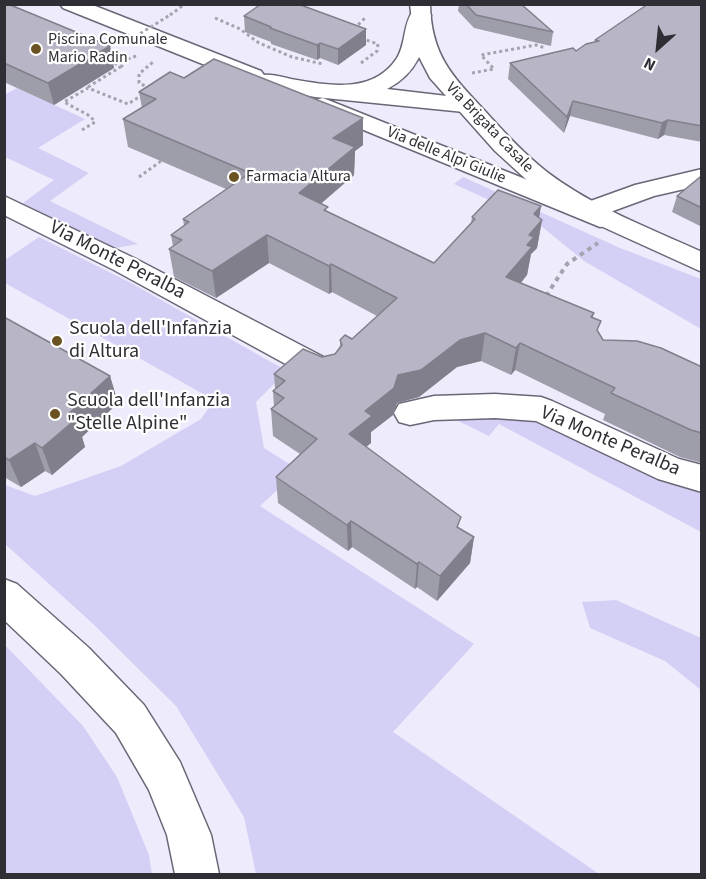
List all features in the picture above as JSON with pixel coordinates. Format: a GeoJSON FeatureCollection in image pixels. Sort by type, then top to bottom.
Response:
{"type":"FeatureCollection","features":[{"type":"Feature","properties":{"kind":"street","name":"Via delle Alpi Giulie"},"geometry":{"type":"LineString","coordinates":[[70,4],[266,81],[622,228]]}},
{"type":"Feature","properties":{"kind":"street","name":"Via delle Alpi Giulie"},"geometry":{"type":"LineString","coordinates":[[354,94],[380,85],[400,72],[417,42],[420,10]]}},
{"type":"Feature","properties":{"kind":"street","name":"Via Brigata Casale"},"geometry":{"type":"LineString","coordinates":[[420,10],[427,51],[441,78],[504,146],[538,177],[590,212],[702,263]]}},
{"type":"Feature","properties":{"kind":"street","name":"Via delle Alpi Giulie"},"geometry":{"type":"LineString","coordinates":[[266,81],[297,88],[397,96],[464,105]]}},
{"type":"Feature","properties":{"kind":"street","name":"Via delle Alpi Giulie"},"geometry":{"type":"LineString","coordinates":[[371,124],[419,120],[464,105]]}},
{"type":"Feature","properties":{"kind":"street"},"geometry":{"type":"LineString","coordinates":[[590,212],[635,192],[702,177]]}},
{"type":"Feature","properties":{"kind":"street","name":"Via Monte Peralba"},"geometry":{"type":"LineString","coordinates":[[4,204],[124,264],[324,371]]}},
{"type":"Feature","properties":{"kind":"street","name":"Via Monte Peralba"},"geometry":{"type":"LineString","coordinates":[[410,413],[454,407],[495,406],[541,409],[670,470],[702,479]]}},
{"type":"Feature","properties":{"kind":"street"},"geometry":{"type":"LineString","coordinates":[[4,596],[75,661],[130,719],[165,777],[189,835],[197,874]]}},
{"type":"Feature","properties":{"kind":"path"},"geometry":{"type":"LineString","coordinates":[[130,47],[123,45],[185,4]]}},
{"type":"Feature","properties":{"kind":"path"},"geometry":{"type":"LineString","coordinates":[[348,34],[366,16]]}},
{"type":"Feature","properties":{"kind":"path"},"geometry":{"type":"LineString","coordinates":[[215,18],[240,29],[259,44],[292,57],[331,66]]}},
{"type":"Feature","properties":{"kind":"path"},"geometry":{"type":"LineString","coordinates":[[358,37],[378,44],[377,51],[360,64]]}},
{"type":"Feature","properties":{"kind":"path"},"geometry":{"type":"LineString","coordinates":[[441,78],[494,69],[481,55],[536,45],[545,48]]}},
{"type":"Feature","properties":{"kind":"path"},"geometry":{"type":"LineString","coordinates":[[82,130],[95,122],[90,116],[64,102],[122,66],[123,62],[135,57],[136,50]]}},
{"type":"Feature","properties":{"kind":"path"},"geometry":{"type":"LineString","coordinates":[[102,58],[122,66]]}},
{"type":"Feature","properties":{"kind":"path"},"geometry":{"type":"LineString","coordinates":[[158,92],[139,83],[139,74],[159,58]]}},
{"type":"Feature","properties":{"kind":"path"},"geometry":{"type":"LineString","coordinates":[[88,88],[128,104],[142,95],[150,99]]}},
{"type":"Feature","properties":{"kind":"path"},"geometry":{"type":"LineString","coordinates":[[139,177],[161,161]]}},
{"type":"Feature","properties":{"kind":"path"},"geometry":{"type":"LineString","coordinates":[[541,302],[567,264],[622,228]]}},
{"type":"Feature","properties":{"kind":"shaded area"},"geometry":{"type":"Polygon","coordinates":[[[17,88],[85,119],[38,148],[89,173],[50,201],[138,244],[116,248],[98,242],[23,203],[54,180],[5,157],[4,95],[17,88]]]}},
{"type":"Feature","properties":{"kind":"shaded area"},"geometry":{"type":"Polygon","coordinates":[[[463,177],[620,248],[701,279],[701,329],[584,261],[535,221],[454,184],[463,177]]]}},
{"type":"Feature","properties":{"kind":"shaded area"},"geometry":{"type":"Polygon","coordinates":[[[39,237],[131,283],[287,371],[256,402],[264,448],[299,470],[260,506],[474,644],[393,732],[599,874],[256,874],[244,817],[176,706],[92,623],[5,544],[5,485],[35,496],[121,466],[201,419],[214,400],[5,283],[5,260],[39,237]]]}},
{"type":"Feature","properties":{"kind":"shaded area"},"geometry":{"type":"Polygon","coordinates":[[[532,415],[701,492],[701,532],[499,424],[489,436],[450,417],[532,415]]]}},
{"type":"Feature","properties":{"kind":"shaded area"},"geometry":{"type":"Polygon","coordinates":[[[616,600],[701,638],[701,690],[665,661],[590,628],[582,602],[616,600]]]}},
{"type":"Feature","properties":{"kind":"shaded area"},"geometry":{"type":"Polygon","coordinates":[[[5,645],[83,726],[117,777],[149,855],[152,874],[5,874],[5,645]]]}},
{"type":"Feature","properties":{"kind":"building"},"geometry":{"type":"Polygon","coordinates":[[[8,4],[110,46],[48,83],[4,63],[4,5],[8,4]]]}},
{"type":"Feature","properties":{"kind":"building"},"geometry":{"type":"Polygon","coordinates":[[[261,4],[298,4],[366,29],[338,49],[320,43],[317,45],[244,16],[261,4]]]}},
{"type":"Feature","properties":{"kind":"building"},"geometry":{"type":"Polygon","coordinates":[[[466,4],[521,4],[553,32],[476,15],[466,4]]]}},
{"type":"Feature","properties":{"kind":"building"},"geometry":{"type":"Polygon","coordinates":[[[648,4],[702,4],[702,126],[668,120],[662,123],[573,101],[567,117],[510,63],[573,48],[576,51],[586,44],[599,41],[595,40],[648,4]]]}},
{"type":"Feature","properties":{"kind":"building"},"geometry":{"type":"Polygon","coordinates":[[[214,59],[363,118],[333,138],[355,147],[299,193],[328,207],[324,210],[434,263],[475,219],[472,217],[498,190],[541,206],[534,214],[542,220],[529,235],[534,237],[527,245],[532,247],[506,277],[594,313],[591,317],[601,321],[597,330],[603,340],[637,341],[661,348],[702,367],[702,433],[611,393],[615,388],[520,343],[516,348],[485,333],[460,340],[421,370],[398,375],[394,388],[365,411],[372,416],[349,434],[461,517],[457,527],[474,537],[440,576],[419,562],[417,564],[351,521],[347,525],[276,477],[317,439],[271,409],[284,398],[273,391],[285,381],[274,374],[303,349],[322,357],[335,354],[342,345],[340,340],[345,335],[352,339],[397,298],[331,264],[329,266],[267,235],[212,271],[169,249],[182,240],[171,235],[189,222],[183,219],[250,173],[123,119],[156,99],[139,92],[170,72],[184,78],[214,59]]]}},
{"type":"Feature","properties":{"kind":"building"},"geometry":{"type":"Polygon","coordinates":[[[700,177],[702,178],[702,208],[677,196],[700,177]]]}},
{"type":"Feature","properties":{"kind":"building","name":"Scuola dell'Infanzia \"Stelle Alpine\""},"geometry":{"type":"Polygon","coordinates":[[[4,317],[110,376],[67,415],[76,419],[42,448],[35,443],[9,460],[4,457],[4,317]]]}},
{"type":"Feature","properties":{"kind":"place","name":"Piscina Comunale Mario Radin"},"geometry":{"type":"Point","coordinates":[36,49]}},
{"type":"Feature","properties":{"kind":"place","name":"Farmacia Altura"},"geometry":{"type":"Point","coordinates":[234,177]}},
{"type":"Feature","properties":{"kind":"place","name":"Scuola dell'Infanzia di Altura"},"geometry":{"type":"Point","coordinates":[57,341]}},
{"type":"Feature","properties":{"kind":"place","name":"Scuola dell'Infanzia \"Stelle Alpine\""},"geometry":{"type":"Point","coordinates":[55,414]}}]}
